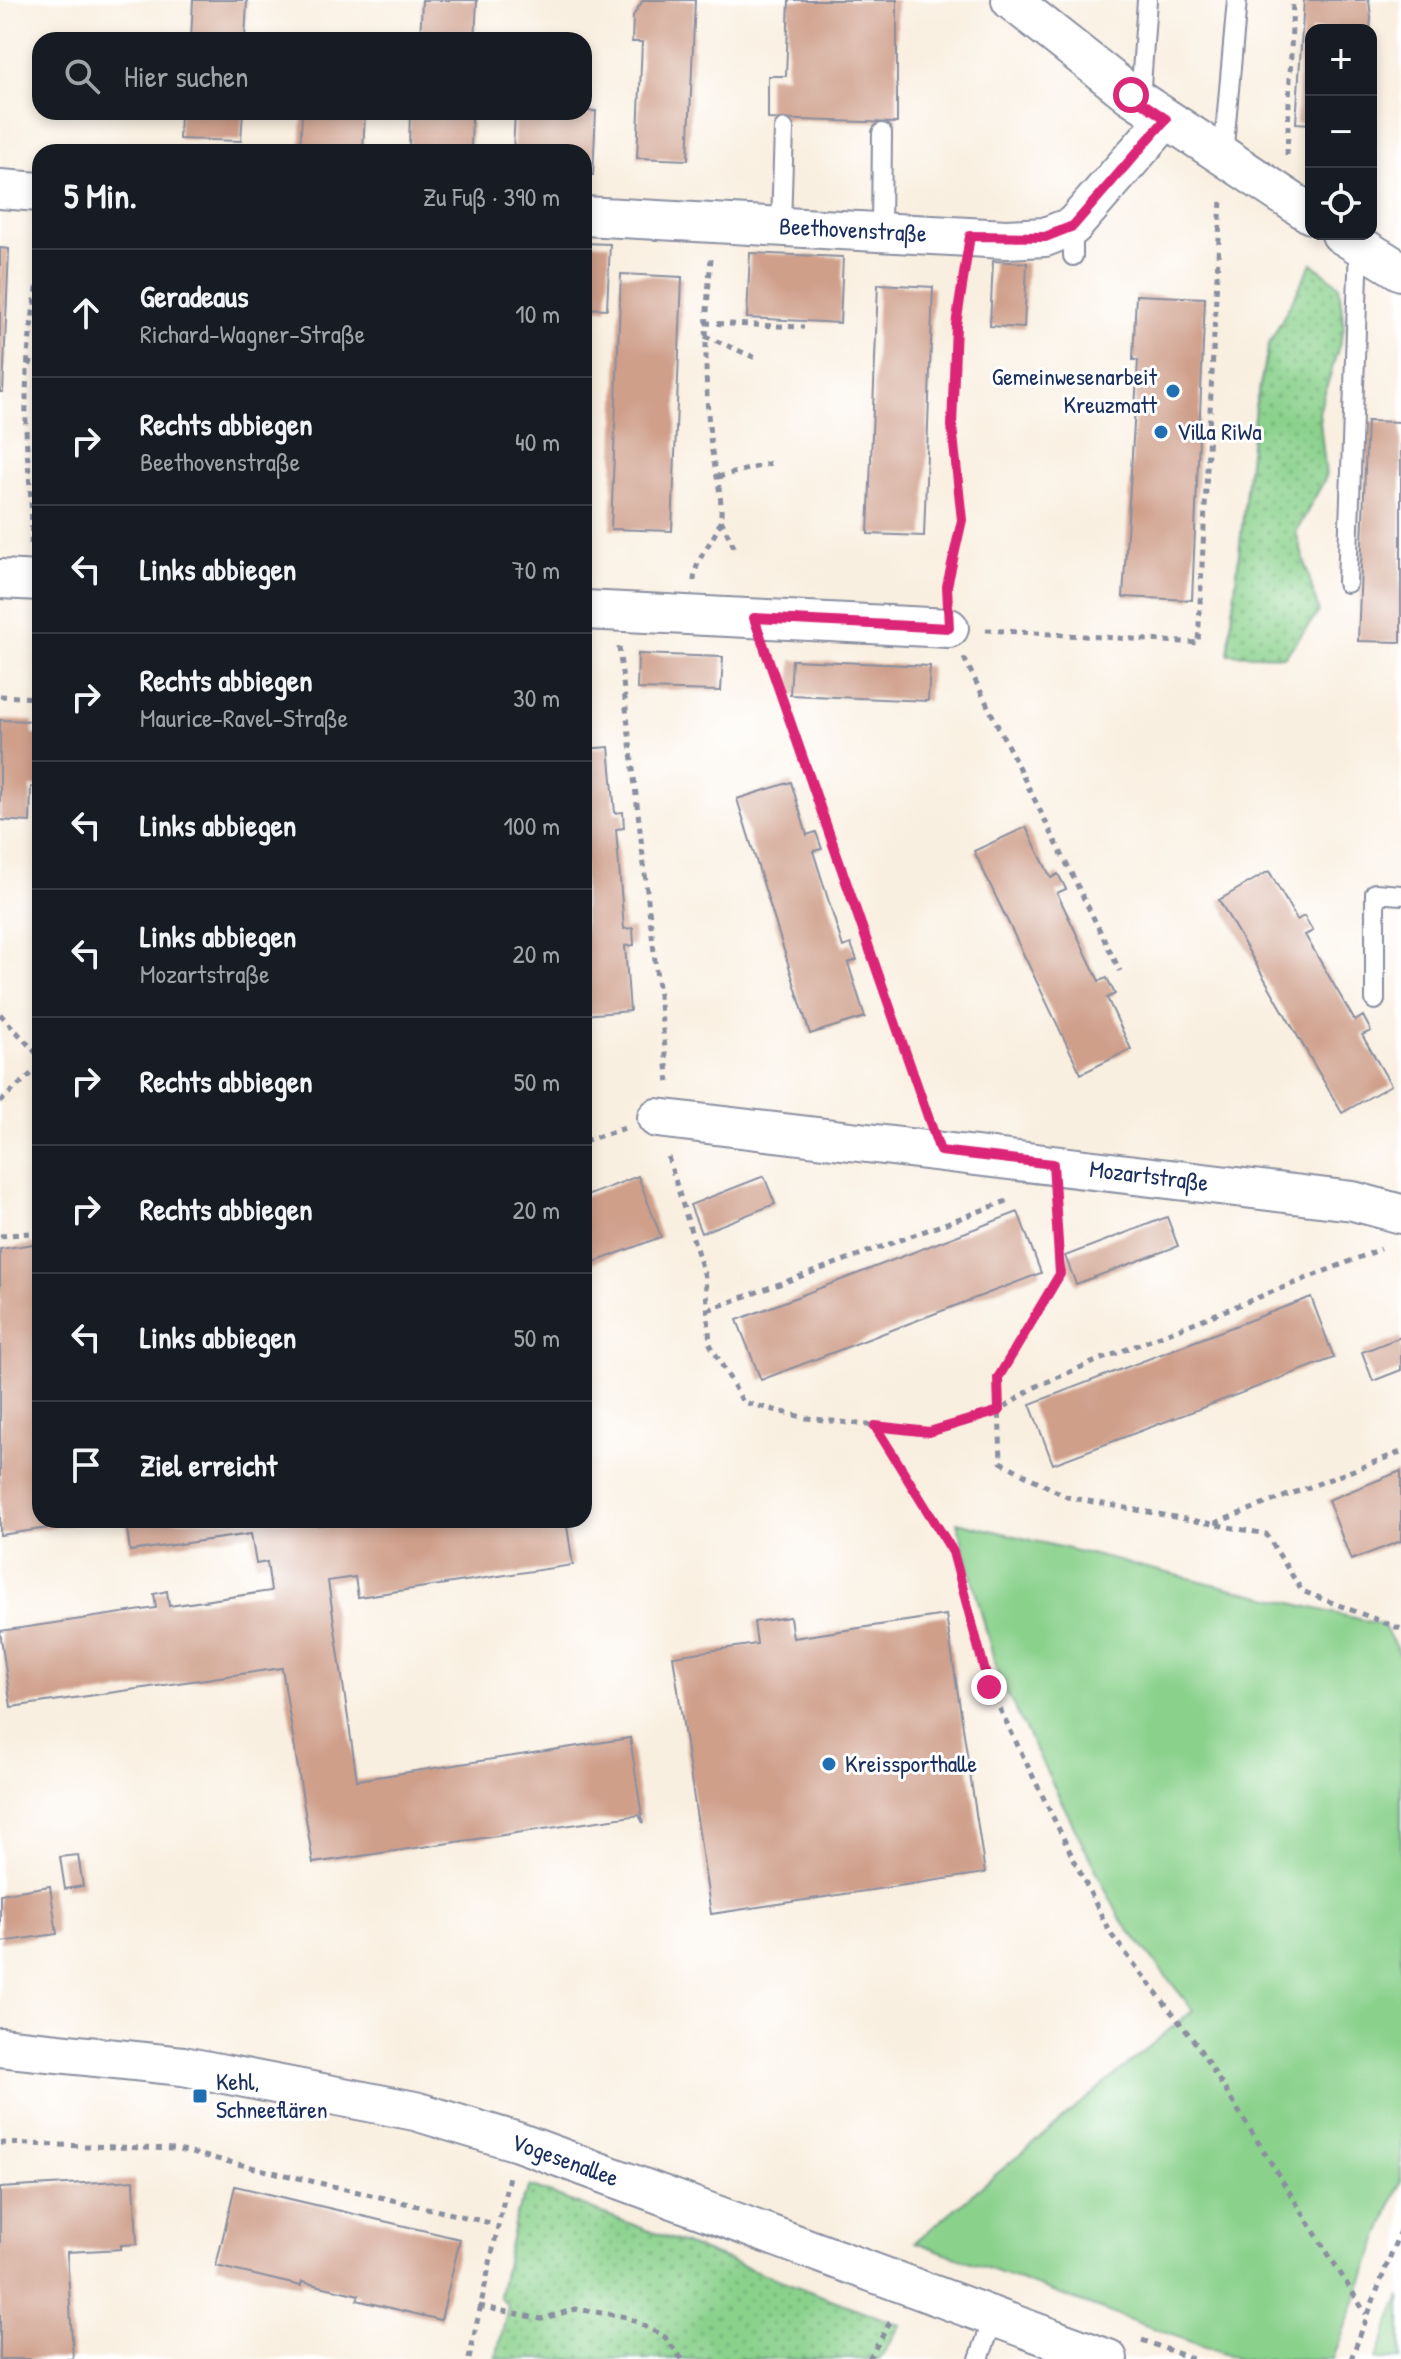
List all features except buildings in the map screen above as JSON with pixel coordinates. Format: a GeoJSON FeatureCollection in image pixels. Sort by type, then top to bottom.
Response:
{"type":"FeatureCollection","features":[{"type":"Feature","properties":{"kind":"street"},"geometry":{"type":"LineString","coordinates":[[1011,0],[1153,110],[1298,205]]}},
{"type":"Feature","properties":{"kind":"street","name":"Beethovenstraße"},"geometry":{"type":"LineString","coordinates":[[592,216],[970,236],[1045,237],[1073,241],[1153,110]]}},
{"type":"Feature","properties":{"kind":"street"},"geometry":{"type":"LineString","coordinates":[[0,189],[32,191]]}},
{"type":"Feature","properties":{"kind":"street"},"geometry":{"type":"LineString","coordinates":[[1350,240],[1401,271]]}},
{"type":"Feature","properties":{"kind":"street"},"geometry":{"type":"LineString","coordinates":[[600,610],[949,628]]}},
{"type":"Feature","properties":{"kind":"street","name":"Mozartstraße"},"geometry":{"type":"LineString","coordinates":[[665,1119],[1353,1201],[1394,1230]]}},
{"type":"Feature","properties":{"kind":"street","name":"Vogesenallee"},"geometry":{"type":"LineString","coordinates":[[0,2047],[195,2068],[415,2111],[518,2142],[1108,2359]]}},
{"type":"Feature","properties":{"kind":"lane"},"geometry":{"type":"LineString","coordinates":[[1147,0],[1153,110]]}},
{"type":"Feature","properties":{"kind":"lane"},"geometry":{"type":"LineString","coordinates":[[1223,157],[1237,0]]}},
{"type":"Feature","properties":{"kind":"lane"},"geometry":{"type":"LineString","coordinates":[[781,225],[784,129]]}},
{"type":"Feature","properties":{"kind":"lane"},"geometry":{"type":"LineString","coordinates":[[881,231],[882,133]]}},
{"type":"Feature","properties":{"kind":"lane"},"geometry":{"type":"LineString","coordinates":[[1347,583],[1350,240]]}},
{"type":"Feature","properties":{"kind":"lane"},"geometry":{"type":"LineString","coordinates":[[1375,1000],[1375,893],[1401,895]]}},
{"type":"Feature","properties":{"kind":"lane"},"geometry":{"type":"LineString","coordinates":[[979,2359],[994,2317]]}},
{"type":"Feature","properties":{"kind":"path"},"geometry":{"type":"LineString","coordinates":[[1293,0],[1298,205]]}},
{"type":"Feature","properties":{"kind":"path"},"geometry":{"type":"LineString","coordinates":[[949,628],[1198,643],[1223,157]]}},
{"type":"Feature","properties":{"kind":"path"},"geometry":{"type":"LineString","coordinates":[[714,223],[705,323],[710,439],[718,477],[721,519],[735,549]]}},
{"type":"Feature","properties":{"kind":"path"},"geometry":{"type":"LineString","coordinates":[[970,236],[956,325],[952,426],[962,520],[947,586],[949,628],[1120,971]]}},
{"type":"Feature","properties":{"kind":"path"},"geometry":{"type":"LineString","coordinates":[[705,323],[804,327]]}},
{"type":"Feature","properties":{"kind":"path"},"geometry":{"type":"LineString","coordinates":[[32,329],[27,362],[26,431],[32,494]]}},
{"type":"Feature","properties":{"kind":"path"},"geometry":{"type":"LineString","coordinates":[[705,336],[758,359]]}},
{"type":"Feature","properties":{"kind":"path"},"geometry":{"type":"LineString","coordinates":[[27,362],[32,364]]}},
{"type":"Feature","properties":{"kind":"path"},"geometry":{"type":"LineString","coordinates":[[718,477],[775,462]]}},
{"type":"Feature","properties":{"kind":"path"},"geometry":{"type":"LineString","coordinates":[[692,613],[695,564],[721,519]]}},
{"type":"Feature","properties":{"kind":"path"},"geometry":{"type":"LineString","coordinates":[[23,580],[32,527]]}},
{"type":"Feature","properties":{"kind":"path"},"geometry":{"type":"LineString","coordinates":[[600,610],[665,1119],[705,1277],[710,1344],[743,1402],[806,1418],[929,1432],[999,1411],[1033,1388],[1394,1230]]}},
{"type":"Feature","properties":{"kind":"path"},"geometry":{"type":"LineString","coordinates":[[754,618],[940,1151]]}},
{"type":"Feature","properties":{"kind":"path"},"geometry":{"type":"LineString","coordinates":[[0,696],[32,698]]}},
{"type":"Feature","properties":{"kind":"path"},"geometry":{"type":"LineString","coordinates":[[0,1014],[32,1048]]}},
{"type":"Feature","properties":{"kind":"path"},"geometry":{"type":"LineString","coordinates":[[0,1102],[32,1073]]}},
{"type":"Feature","properties":{"kind":"path"},"geometry":{"type":"LineString","coordinates":[[708,1310],[1024,1194],[1053,1164]]}},
{"type":"Feature","properties":{"kind":"path"},"geometry":{"type":"LineString","coordinates":[[1053,1164],[1060,1274],[998,1378],[1001,1462],[1067,1497],[1266,1534],[1302,1591],[1401,1629]]}},
{"type":"Feature","properties":{"kind":"path"},"geometry":{"type":"LineString","coordinates":[[0,1236],[32,1233]]}},
{"type":"Feature","properties":{"kind":"path"},"geometry":{"type":"LineString","coordinates":[[875,1426],[953,1552],[989,1687],[1110,1933],[1197,2045],[1366,2314]]}},
{"type":"Feature","properties":{"kind":"path"},"geometry":{"type":"LineString","coordinates":[[1215,1524],[1401,1452]]}},
{"type":"Feature","properties":{"kind":"path"},"geometry":{"type":"LineString","coordinates":[[469,2359],[495,2224],[518,2142]]}},
{"type":"Feature","properties":{"kind":"path"},"geometry":{"type":"LineString","coordinates":[[0,2143],[174,2149],[495,2224]]}},
{"type":"Feature","properties":{"kind":"path"},"geometry":{"type":"LineString","coordinates":[[1351,2359],[1401,2228]]}},
{"type":"Feature","properties":{"kind":"path"},"geometry":{"type":"LineString","coordinates":[[869,2359],[910,2287]]}},
{"type":"Feature","properties":{"kind":"path"},"geometry":{"type":"LineString","coordinates":[[479,2306],[541,2319],[576,2309],[627,2317],[665,2337],[682,2359]]}},
{"type":"Feature","properties":{"kind":"green space"},"geometry":{"type":"Polygon","coordinates":[[[1312,263],[1339,285],[1344,329],[1319,412],[1326,477],[1296,532],[1319,612],[1285,656],[1228,654],[1255,407],[1269,344],[1312,263]]]}},
{"type":"Feature","properties":{"kind":"green space"},"geometry":{"type":"Polygon","coordinates":[[[957,1522],[1383,1625],[1401,1656],[1401,2180],[1333,2359],[1238,2359],[915,2242],[1193,2010],[1121,1920],[998,1675],[957,1522]]]}},
{"type":"Feature","properties":{"kind":"green space"},"geometry":{"type":"Polygon","coordinates":[[[530,2186],[900,2325],[880,2359],[496,2359],[508,2306],[499,2296],[516,2214],[530,2186]]]}},
{"type":"Feature","properties":{"kind":"green space"},"geometry":{"type":"Polygon","coordinates":[[[1401,2295],[1401,2359],[1376,2359],[1401,2295]]]}},
{"type":"Feature","properties":{"kind":"place","name":"Gemeinwesenarbeit Kreuzmatt"},"geometry":{"type":"Point","coordinates":[1173,391]}},
{"type":"Feature","properties":{"kind":"place","name":"Villa RiWa"},"geometry":{"type":"Point","coordinates":[1161,432]}},
{"type":"Feature","properties":{"kind":"place","name":"Kreissporthalle"},"geometry":{"type":"Point","coordinates":[829,1764]}},
{"type":"Feature","properties":{"kind":"place","name":"Kehl, Schneeflären"},"geometry":{"type":"Point","coordinates":[200,2096]}},
{"type":"Feature","properties":{"kind":"route"},"geometry":{"type":"LineString","coordinates":[[989,1687],[953,1552],[875,1426],[929,1432],[999,1411],[998,1378],[1060,1274],[1053,1164],[940,1151],[754,618],[949,628],[947,586],[962,520],[952,426],[956,325],[970,236],[1006,239],[1045,237],[1073,226],[1166,119],[1131,95]]}}]}
